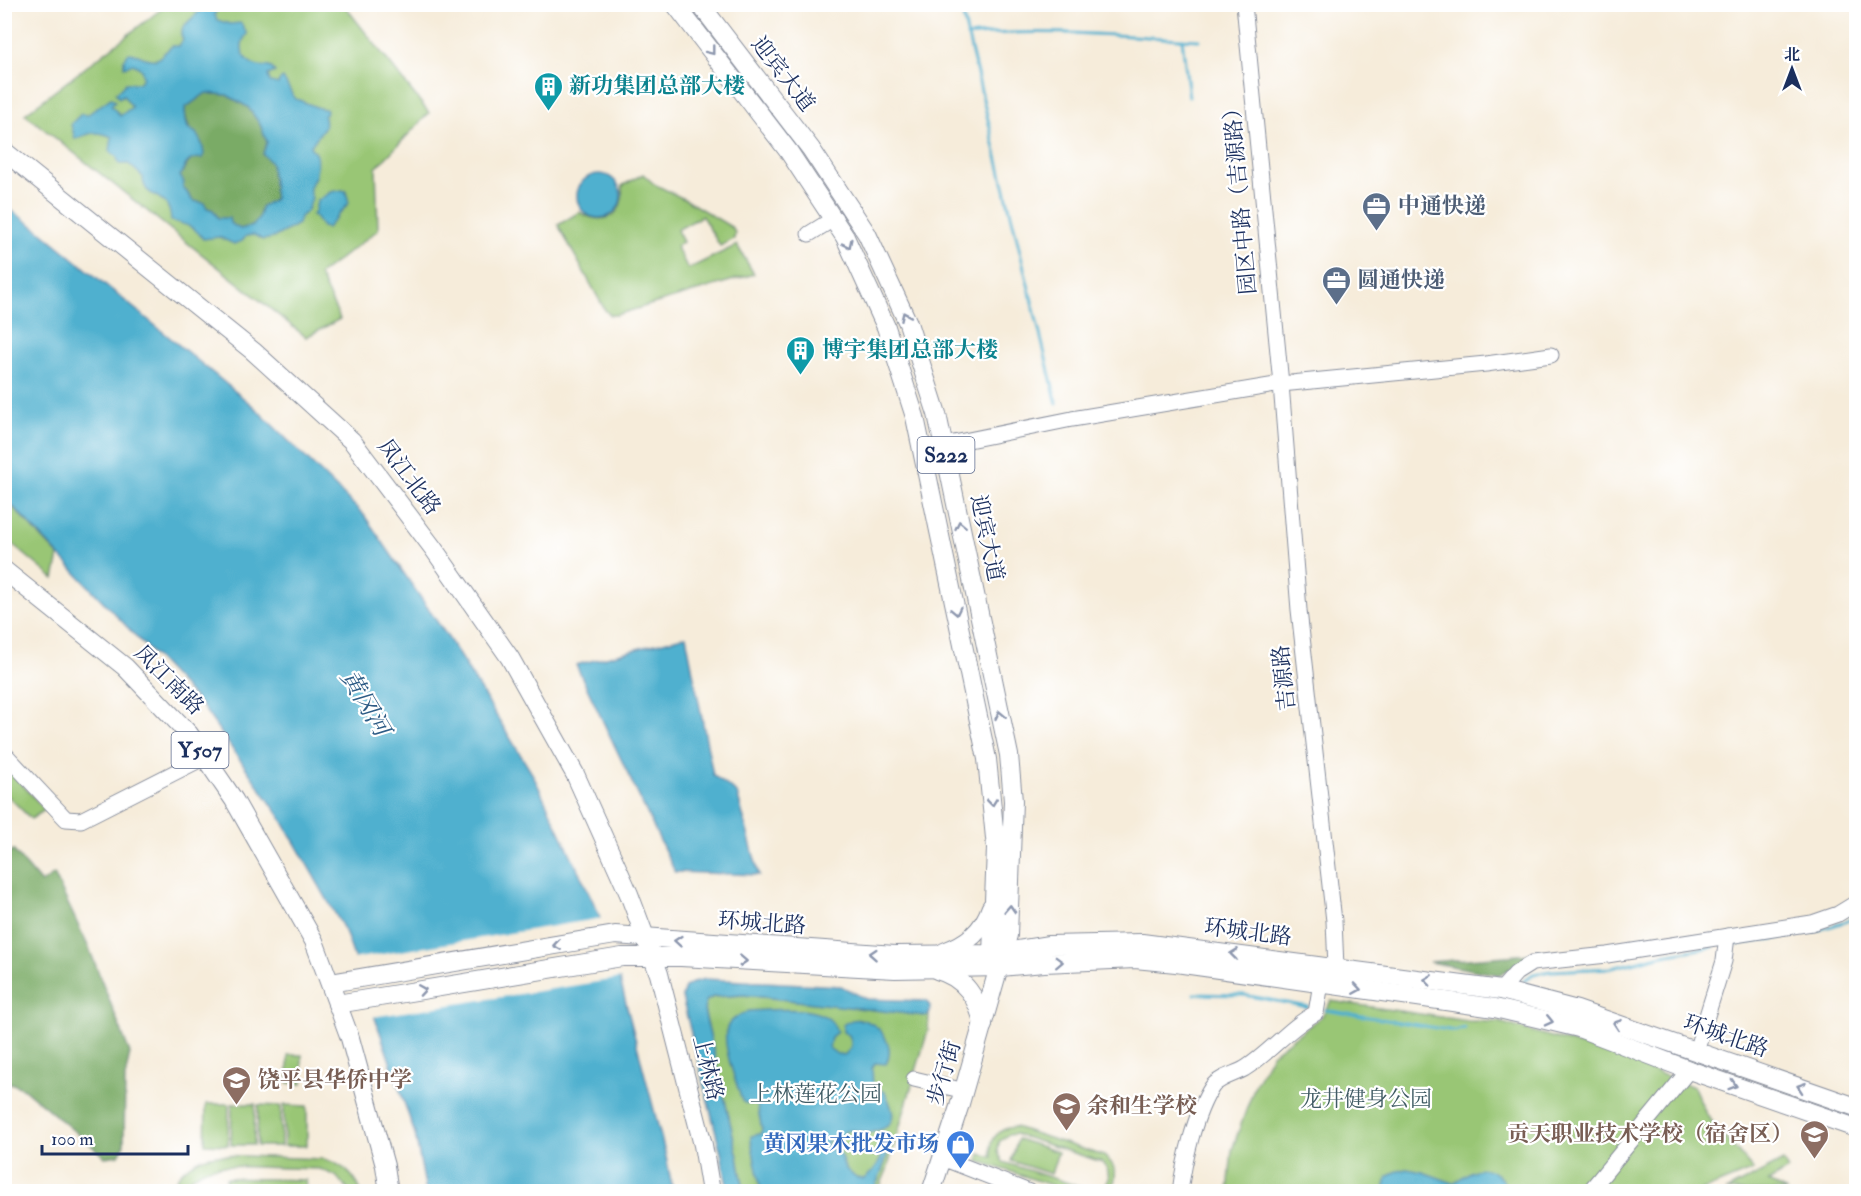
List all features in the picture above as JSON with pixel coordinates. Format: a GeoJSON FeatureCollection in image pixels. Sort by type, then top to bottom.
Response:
{"type":"FeatureCollection","features":[{"type":"Feature","properties":{"kind":"main road","name":"迎宾大道"},"geometry":{"type":"LineString","coordinates":[[675,4],[794,160],[845,237],[886,327],[902,374],[915,417],[987,759],[996,848],[997,960]]}},
{"type":"Feature","properties":{"kind":"main road","name":"迎宾大道"},"geometry":{"type":"LineString","coordinates":[[700,4],[811,148],[867,234],[908,323],[937,414],[1010,767],[1013,846],[1008,935],[997,960]]}},
{"type":"Feature","properties":{"kind":"main road"},"geometry":{"type":"LineString","coordinates":[[794,160],[811,148]]}},
{"type":"Feature","properties":{"kind":"main road","name":"凤江北路"},"geometry":{"type":"LineString","coordinates":[[4,151],[254,351],[352,441],[433,548],[510,658],[575,774],[629,894],[652,957]]}},
{"type":"Feature","properties":{"kind":"main road"},"geometry":{"type":"LineString","coordinates":[[861,272],[880,263]]}},
{"type":"Feature","properties":{"kind":"main road"},"geometry":{"type":"LineString","coordinates":[[902,374],[922,368]]}},
{"type":"Feature","properties":{"kind":"main road"},"geometry":{"type":"LineString","coordinates":[[931,493],[952,488]]}},
{"type":"Feature","properties":{"kind":"main road","name":"凤江南路"},"geometry":{"type":"LineString","coordinates":[[4,570],[124,667],[189,734],[234,800],[314,941],[330,982]]}},
{"type":"Feature","properties":{"kind":"main road"},"geometry":{"type":"LineString","coordinates":[[983,1026],[979,1006],[968,988],[932,962],[975,935],[988,915],[995,891]]}},
{"type":"Feature","properties":{"kind":"main road","name":"环城北路"},"geometry":{"type":"LineString","coordinates":[[330,982],[615,936],[895,955],[932,962]]}},
{"type":"Feature","properties":{"kind":"main road","name":"环城北路"},"geometry":{"type":"LineString","coordinates":[[337,1004],[622,957],[681,957],[895,969],[932,962],[997,960],[1044,963],[1135,959],[1326,972],[1501,990],[1577,1010],[1857,1107]]}},
{"type":"Feature","properties":{"kind":"main road","name":"上林路"},"geometry":{"type":"LineString","coordinates":[[652,957],[703,1145],[711,1191]]}},
{"type":"Feature","properties":{"kind":"main road","name":"步行街"},"geometry":{"type":"LineString","coordinates":[[930,1191],[959,1107],[983,1026],[997,960]]}},
{"type":"Feature","properties":{"kind":"main road","name":"环城北路"},"geometry":{"type":"LineString","coordinates":[[1326,972],[1579,1028],[1689,1070],[1857,1128]]}},
{"type":"Feature","properties":{"kind":"main road","name":"Y507"},"geometry":{"type":"LineString","coordinates":[[330,982],[350,1038],[385,1166],[389,1191]]}},
{"type":"Feature","properties":{"kind":"main road"},"geometry":{"type":"LineString","coordinates":[[1689,1070],[1696,1051]]}},
{"type":"Feature","properties":{"kind":"street","name":"园区中路（吉源路）"},"geometry":{"type":"LineString","coordinates":[[1244,4],[1281,384]]}},
{"type":"Feature","properties":{"kind":"street"},"geometry":{"type":"LineString","coordinates":[[809,234],[835,218]]}},
{"type":"Feature","properties":{"kind":"street"},"geometry":{"type":"LineString","coordinates":[[944,445],[1072,418],[1281,384],[1486,364],[1551,355]]}},
{"type":"Feature","properties":{"kind":"street","name":"吉源路"},"geometry":{"type":"LineString","coordinates":[[1180,1191],[1184,1164],[1199,1117],[1213,1085],[1246,1068],[1300,1021],[1316,1013],[1326,972],[1334,921],[1294,559],[1281,384]]}},
{"type":"Feature","properties":{"kind":"street"},"geometry":{"type":"LineString","coordinates":[[4,753],[66,819],[81,820],[211,754]]}},
{"type":"Feature","properties":{"kind":"street"},"geometry":{"type":"LineString","coordinates":[[1501,990],[1516,973],[1532,963],[1607,955],[1812,923],[1838,914],[1857,903]]}},
{"type":"Feature","properties":{"kind":"street"},"geometry":{"type":"LineString","coordinates":[[1696,1051],[1724,961],[1727,936]]}},
{"type":"Feature","properties":{"kind":"street"},"geometry":{"type":"LineString","coordinates":[[1588,1191],[1689,1070]]}},
{"type":"Feature","properties":{"kind":"street"},"geometry":{"type":"LineString","coordinates":[[914,1079],[962,1090]]}},
{"type":"Feature","properties":{"kind":"street"},"geometry":{"type":"LineString","coordinates":[[950,1161],[990,1184],[1029,1191]]}},
{"type":"Feature","properties":{"kind":"green space"},"geometry":{"type":"Polygon","coordinates":[[[168,4],[344,5],[429,113],[376,168],[378,230],[319,275],[340,319],[306,337],[25,114],[168,4]]]}},
{"type":"Feature","properties":{"kind":"green space"},"geometry":{"type":"Polygon","coordinates":[[[206,93],[227,95],[248,107],[260,124],[267,142],[263,154],[271,163],[275,200],[261,207],[259,218],[253,226],[240,229],[218,218],[213,210],[207,208],[204,203],[193,201],[183,187],[180,176],[202,144],[190,128],[185,108],[206,93]]]}},
{"type":"Feature","properties":{"kind":"green space"},"geometry":{"type":"Polygon","coordinates":[[[643,174],[654,184],[733,228],[734,239],[720,246],[702,216],[677,230],[683,242],[676,246],[688,269],[737,245],[754,274],[610,315],[605,310],[558,225],[579,212],[597,218],[611,216],[620,205],[622,186],[643,174]]]}},
{"type":"Feature","properties":{"kind":"green space"},"geometry":{"type":"Polygon","coordinates":[[[4,498],[59,556],[54,579],[5,538],[4,498]]]}},
{"type":"Feature","properties":{"kind":"green space"},"geometry":{"type":"Polygon","coordinates":[[[4,764],[45,810],[31,819],[5,793],[4,764]]]}},
{"type":"Feature","properties":{"kind":"green space"},"geometry":{"type":"Polygon","coordinates":[[[13,850],[41,883],[54,874],[89,948],[130,1053],[125,1078],[124,1146],[119,1155],[105,1157],[24,1089],[11,1083],[5,1087],[4,857],[13,850]]]}},
{"type":"Feature","properties":{"kind":"green space"},"geometry":{"type":"Polygon","coordinates":[[[1532,954],[1500,975],[1429,962],[1532,954]]]}},
{"type":"Feature","properties":{"kind":"green space","name":"上林莲花公园"},"geometry":{"type":"Polygon","coordinates":[[[744,995],[929,1015],[928,1030],[887,1170],[878,1191],[744,1191],[704,1010],[706,1001],[713,997],[744,995]]]}},
{"type":"Feature","properties":{"kind":"green space","name":"龙井健身公园"},"geometry":{"type":"Polygon","coordinates":[[[1331,1001],[1468,1021],[1499,1022],[1611,1054],[1694,1087],[1706,1114],[1753,1170],[1699,1192],[1228,1192],[1232,1150],[1255,1085],[1272,1054],[1322,1016],[1331,1001]]]}},
{"type":"Feature","properties":{"kind":"green space"},"geometry":{"type":"Polygon","coordinates":[[[288,1055],[302,1055],[302,1084],[288,1083],[288,1055]]]}},
{"type":"Feature","properties":{"kind":"green space"},"geometry":{"type":"Polygon","coordinates":[[[206,1104],[229,1104],[228,1145],[205,1144],[206,1104]]]}},
{"type":"Feature","properties":{"kind":"green space"},"geometry":{"type":"Polygon","coordinates":[[[232,1104],[255,1104],[254,1145],[231,1145],[232,1104]]]}},
{"type":"Feature","properties":{"kind":"green space"},"geometry":{"type":"Polygon","coordinates":[[[258,1105],[281,1106],[281,1146],[257,1146],[258,1105]]]}},
{"type":"Feature","properties":{"kind":"green space"},"geometry":{"type":"Polygon","coordinates":[[[284,1105],[307,1106],[307,1146],[284,1146],[284,1105]]]}},
{"type":"Feature","properties":{"kind":"green space"},"geometry":{"type":"Polygon","coordinates":[[[1015,1127],[1104,1156],[1112,1164],[1115,1172],[1114,1182],[1109,1191],[1094,1191],[1104,1188],[1109,1178],[1107,1168],[1102,1162],[1015,1134],[1008,1135],[999,1142],[998,1152],[1003,1162],[1093,1191],[1069,1191],[978,1161],[980,1154],[992,1157],[991,1146],[995,1136],[1003,1130],[1015,1127]]]}},
{"type":"Feature","properties":{"kind":"green space"},"geometry":{"type":"Polygon","coordinates":[[[1018,1139],[1058,1152],[1051,1174],[1011,1161],[1018,1139]]]}},
{"type":"Feature","properties":{"kind":"green space"},"geometry":{"type":"Polygon","coordinates":[[[217,1155],[324,1159],[347,1170],[361,1191],[349,1191],[336,1176],[320,1169],[221,1166],[208,1168],[198,1173],[182,1191],[170,1191],[188,1166],[201,1159],[217,1155]]]}},
{"type":"Feature","properties":{"kind":"green space"},"geometry":{"type":"Polygon","coordinates":[[[1783,1161],[1788,1170],[1768,1182],[1787,1191],[1726,1191],[1783,1161]]]}},
{"type":"Feature","properties":{"kind":"green space"},"geometry":{"type":"Polygon","coordinates":[[[226,1178],[306,1180],[305,1191],[226,1191],[226,1178]]]}},
{"type":"Feature","properties":{"kind":"water"},"geometry":{"type":"Polygon","coordinates":[[[206,5],[218,5],[215,15],[217,20],[230,24],[241,23],[247,34],[242,43],[242,51],[247,59],[255,65],[271,68],[275,72],[268,75],[270,82],[278,84],[283,78],[295,99],[326,109],[325,126],[310,147],[316,153],[317,166],[310,188],[312,198],[307,211],[300,217],[298,224],[273,238],[263,240],[254,235],[246,236],[242,241],[234,244],[219,237],[203,239],[193,228],[171,221],[170,211],[166,204],[147,190],[143,177],[129,164],[119,164],[117,157],[110,151],[112,137],[94,133],[75,139],[71,124],[81,114],[87,115],[111,98],[115,101],[111,105],[120,116],[132,107],[123,95],[119,98],[116,93],[126,83],[139,83],[143,78],[138,66],[133,64],[124,67],[124,59],[129,53],[157,59],[172,46],[179,46],[183,40],[181,35],[183,27],[206,5]],[[206,93],[185,108],[188,128],[196,133],[204,154],[202,158],[188,162],[180,176],[184,182],[183,187],[193,201],[204,203],[207,208],[213,210],[218,218],[229,218],[230,223],[240,229],[253,226],[259,218],[261,207],[275,199],[271,163],[263,154],[267,142],[260,124],[248,107],[227,95],[206,93]]]}},
{"type":"Feature","properties":{"kind":"water"},"geometry":{"type":"Polygon","coordinates":[[[599,174],[614,181],[621,196],[614,211],[599,218],[584,211],[577,196],[584,181],[599,174]]]}},
{"type":"Feature","properties":{"kind":"water"},"geometry":{"type":"Polygon","coordinates":[[[346,191],[349,203],[327,228],[322,227],[312,215],[317,201],[331,192],[346,191]]]}},
{"type":"Feature","properties":{"kind":"water","name":"黄冈河"},"geometry":{"type":"Polygon","coordinates":[[[5,206],[39,230],[253,406],[364,515],[449,639],[533,775],[598,912],[621,984],[673,1191],[426,1191],[415,1134],[345,931],[279,815],[202,706],[5,498],[5,206]]]}},
{"type":"Feature","properties":{"kind":"water"},"geometry":{"type":"Polygon","coordinates":[[[686,636],[713,775],[737,793],[759,875],[675,872],[576,665],[686,636]]]}},
{"type":"Feature","properties":{"kind":"water"},"geometry":{"type":"Polygon","coordinates":[[[705,979],[841,986],[866,999],[926,1001],[930,1006],[929,1015],[744,995],[713,997],[706,1001],[704,1010],[744,1191],[728,1191],[721,1153],[682,997],[685,987],[705,979]]]}},
{"type":"Feature","properties":{"kind":"water","name":"上林莲花公园"},"geometry":{"type":"Polygon","coordinates":[[[803,1010],[823,1015],[831,1021],[837,1032],[831,1037],[829,1048],[837,1054],[844,1055],[850,1049],[850,1038],[843,1032],[843,1025],[852,1020],[870,1023],[884,1036],[889,1055],[886,1064],[875,1063],[872,1068],[873,1087],[885,1092],[892,1113],[891,1122],[888,1126],[872,1133],[853,1130],[844,1132],[840,1143],[830,1139],[826,1144],[829,1149],[838,1149],[845,1168],[856,1178],[864,1179],[881,1159],[879,1139],[884,1134],[888,1135],[886,1157],[873,1191],[761,1191],[751,1140],[751,1136],[760,1134],[762,1130],[757,1104],[742,1101],[726,1040],[729,1024],[749,1011],[803,1010]]]}},
{"type":"Feature","properties":{"kind":"water"},"geometry":{"type":"Polygon","coordinates":[[[1407,1169],[1453,1183],[1470,1172],[1489,1170],[1502,1180],[1509,1191],[1384,1191],[1387,1177],[1407,1169]]]}},
{"type":"Feature","properties":{"kind":"pier"},"geometry":{"type":"Polygon","coordinates":[[[603,918],[623,978],[372,1017],[352,959],[603,918]]]}},
{"type":"Feature","properties":{"kind":"waterway"},"geometry":{"type":"LineString","coordinates":[[960,4],[1057,404]]}},
{"type":"Feature","properties":{"kind":"waterway"},"geometry":{"type":"LineString","coordinates":[[967,36],[1054,33],[1199,40]]}},
{"type":"Feature","properties":{"kind":"waterway"},"geometry":{"type":"LineString","coordinates":[[1182,39],[1189,97]]}},
{"type":"Feature","properties":{"kind":"waterway"},"geometry":{"type":"LineString","coordinates":[[1736,944],[1827,928],[1856,917]]}},
{"type":"Feature","properties":{"kind":"waterway"},"geometry":{"type":"LineString","coordinates":[[1524,981],[1533,974],[1612,968],[1663,955],[1713,947]]}},
{"type":"Feature","properties":{"kind":"waterway"},"geometry":{"type":"LineString","coordinates":[[1194,994],[1244,995],[1308,1007]]}},
{"type":"Feature","properties":{"kind":"waterway"},"geometry":{"type":"LineString","coordinates":[[1325,1010],[1455,1031],[1465,1028]]}},
{"type":"Feature","properties":{"kind":"place","name":"新功集团总部大楼"},"geometry":{"type":"Point","coordinates":[548,112]}},
{"type":"Feature","properties":{"kind":"place","name":"中通快递"},"geometry":{"type":"Point","coordinates":[1377,232]}},
{"type":"Feature","properties":{"kind":"place","name":"圆通快递"},"geometry":{"type":"Point","coordinates":[1336,306]}},
{"type":"Feature","properties":{"kind":"place","name":"博宇集团总部大楼"},"geometry":{"type":"Point","coordinates":[801,376]}},
{"type":"Feature","properties":{"kind":"place","name":"饶平县华侨中学"},"geometry":{"type":"Point","coordinates":[237,1106]}},
{"type":"Feature","properties":{"kind":"place","name":"余和生学校"},"geometry":{"type":"Point","coordinates":[1066,1132]}},
{"type":"Feature","properties":{"kind":"place","name":"贡天职业技术学校（宿舍区）"},"geometry":{"type":"Point","coordinates":[1814,1160]}},
{"type":"Feature","properties":{"kind":"place","name":"黄冈果木批发市场"},"geometry":{"type":"Point","coordinates":[960,1170]}}]}
